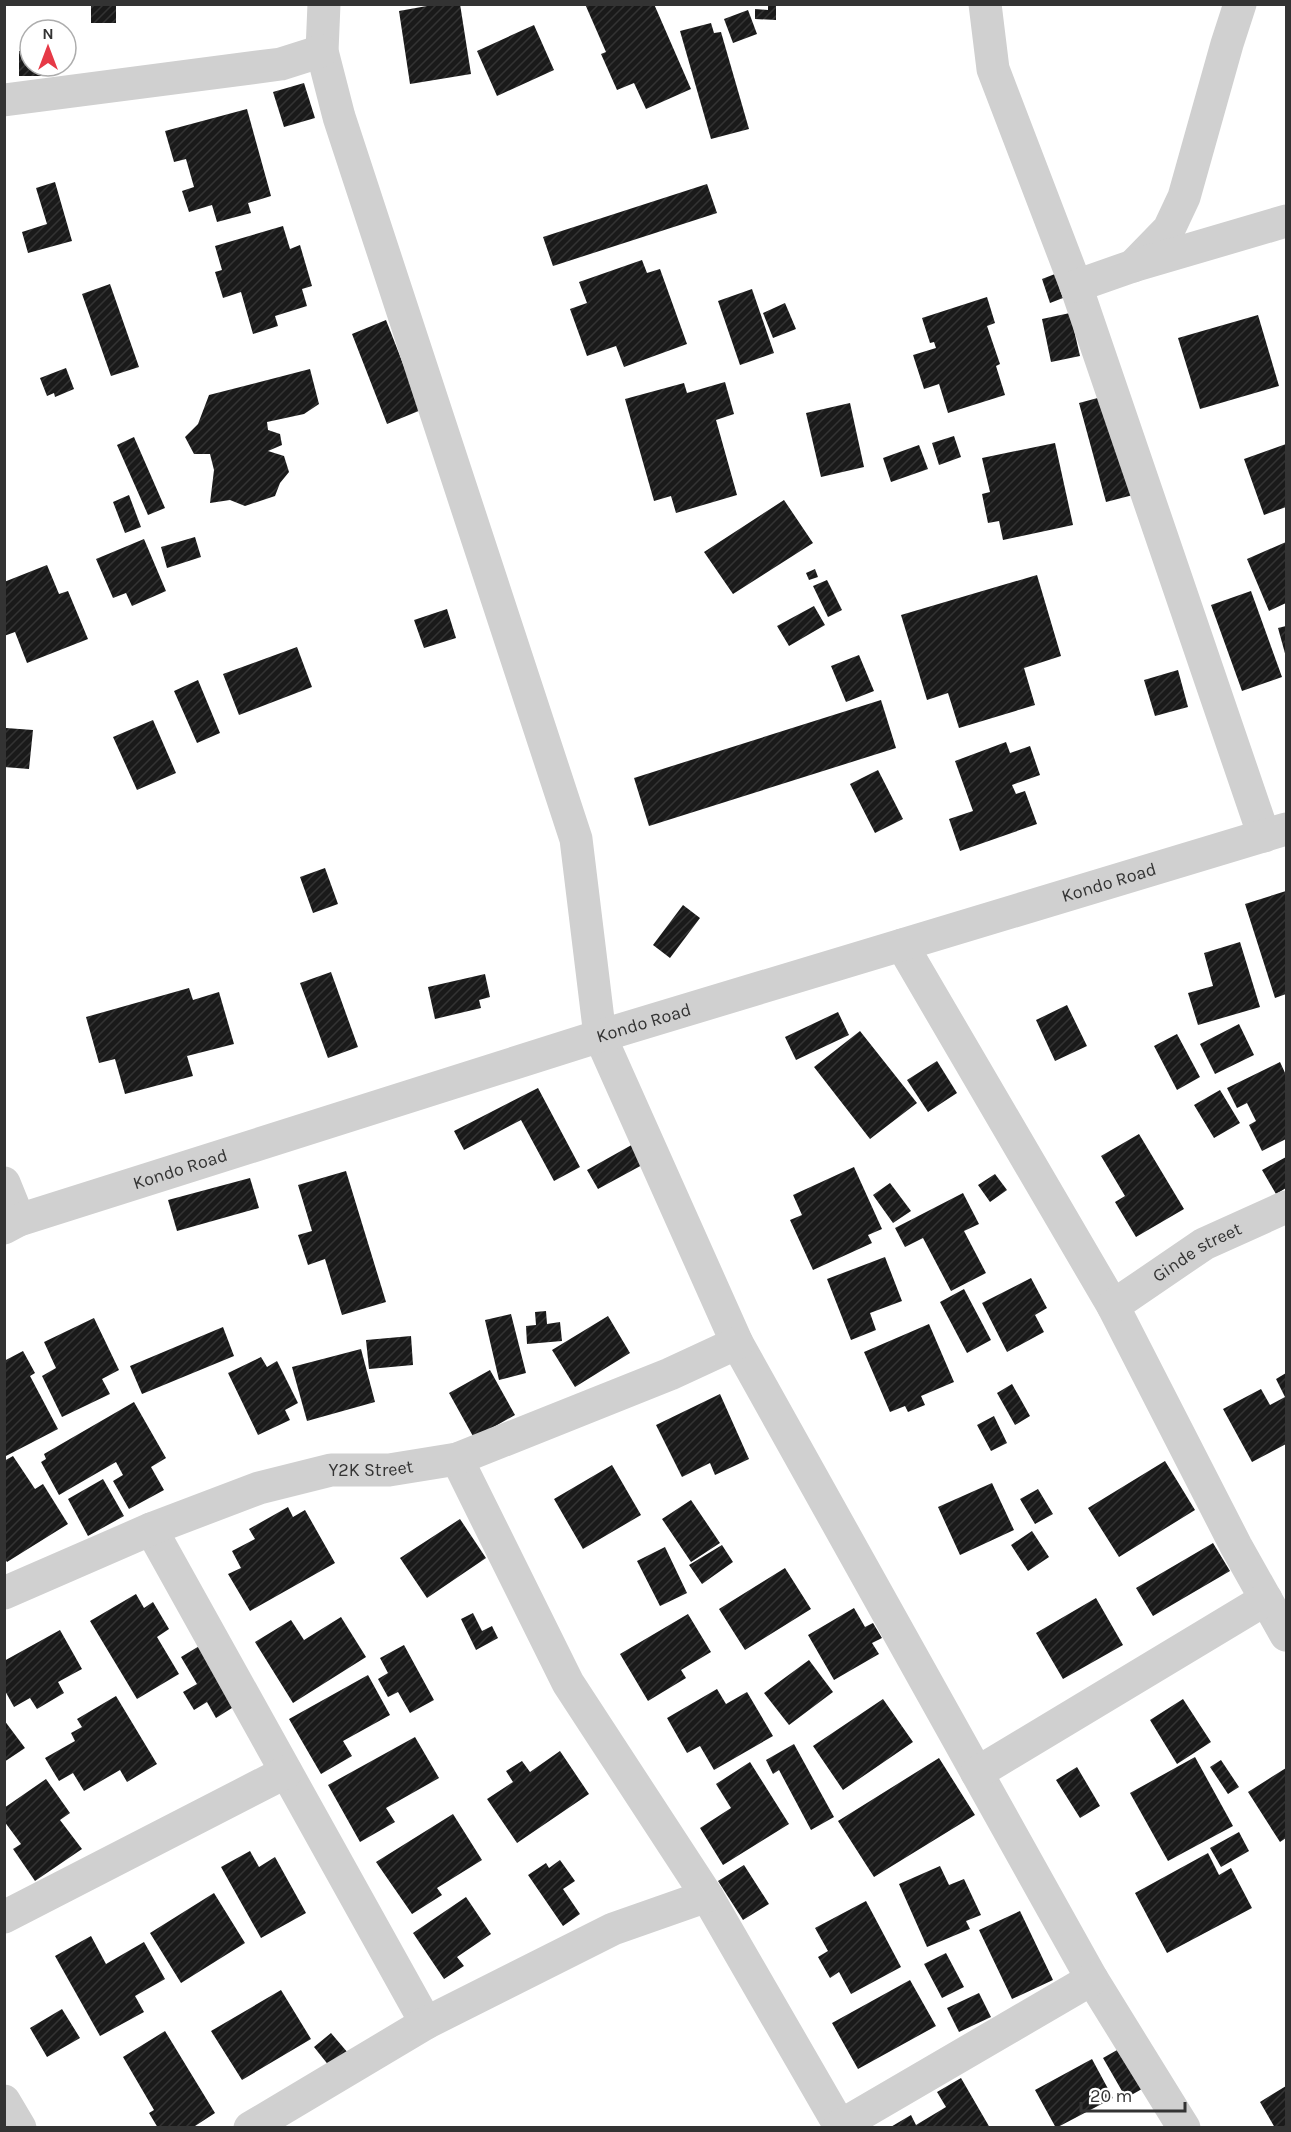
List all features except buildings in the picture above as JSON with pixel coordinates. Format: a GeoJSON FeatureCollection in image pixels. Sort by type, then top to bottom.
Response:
{"type":"FeatureCollection","features":[{"type":"Feature","properties":{"kind":"street"},"geometry":{"type":"LineString","coordinates":[[324,4],[322,51],[339,117],[576,839],[600,1036],[737,1343],[1092,1979],[1184,2127]]}},
{"type":"Feature","properties":{"kind":"street"},"geometry":{"type":"LineString","coordinates":[[985,4],[993,69],[1076,286],[1275,832]]}},
{"type":"Feature","properties":{"kind":"street"},"geometry":{"type":"LineString","coordinates":[[1133,266],[1169,229],[1184,197],[1240,4]]}},
{"type":"Feature","properties":{"kind":"street"},"geometry":{"type":"LineString","coordinates":[[4,100],[281,64],[322,51]]}},
{"type":"Feature","properties":{"kind":"street"},"geometry":{"type":"LineString","coordinates":[[1076,286],[1133,266],[1287,221]]}},
{"type":"Feature","properties":{"kind":"street","name":"Kondo Road"},"geometry":{"type":"LineString","coordinates":[[12,1224],[600,1036],[1275,832]]}},
{"type":"Feature","properties":{"kind":"street"},"geometry":{"type":"LineString","coordinates":[[902,945],[1113,1306],[1236,1546],[1287,1635]]}},
{"type":"Feature","properties":{"kind":"street"},"geometry":{"type":"LineString","coordinates":[[4,1183],[12,1224]]}},
{"type":"Feature","properties":{"kind":"street","name":"Ginde street"},"geometry":{"type":"LineString","coordinates":[[1113,1306],[1204,1244],[1287,1207]]}},
{"type":"Feature","properties":{"kind":"street","name":"Y2K Street"},"geometry":{"type":"LineString","coordinates":[[4,1593],[151,1529],[259,1488],[331,1470],[389,1470],[457,1459],[670,1374],[737,1343]]}},
{"type":"Feature","properties":{"kind":"street"},"geometry":{"type":"LineString","coordinates":[[457,1459],[568,1683],[707,1896],[841,2127],[1092,1979]]}},
{"type":"Feature","properties":{"kind":"street"},"geometry":{"type":"LineString","coordinates":[[151,1529],[426,2023]]}},
{"type":"Feature","properties":{"kind":"street"},"geometry":{"type":"LineString","coordinates":[[977,1773],[1266,1599]]}},
{"type":"Feature","properties":{"kind":"street"},"geometry":{"type":"LineString","coordinates":[[4,1917],[286,1772]]}},
{"type":"Feature","properties":{"kind":"street"},"geometry":{"type":"LineString","coordinates":[[250,2127],[426,2023],[613,1929],[707,1896]]}},
{"type":"Feature","properties":{"kind":"street"},"geometry":{"type":"LineString","coordinates":[[4,2101],[20,2127]]}}]}
